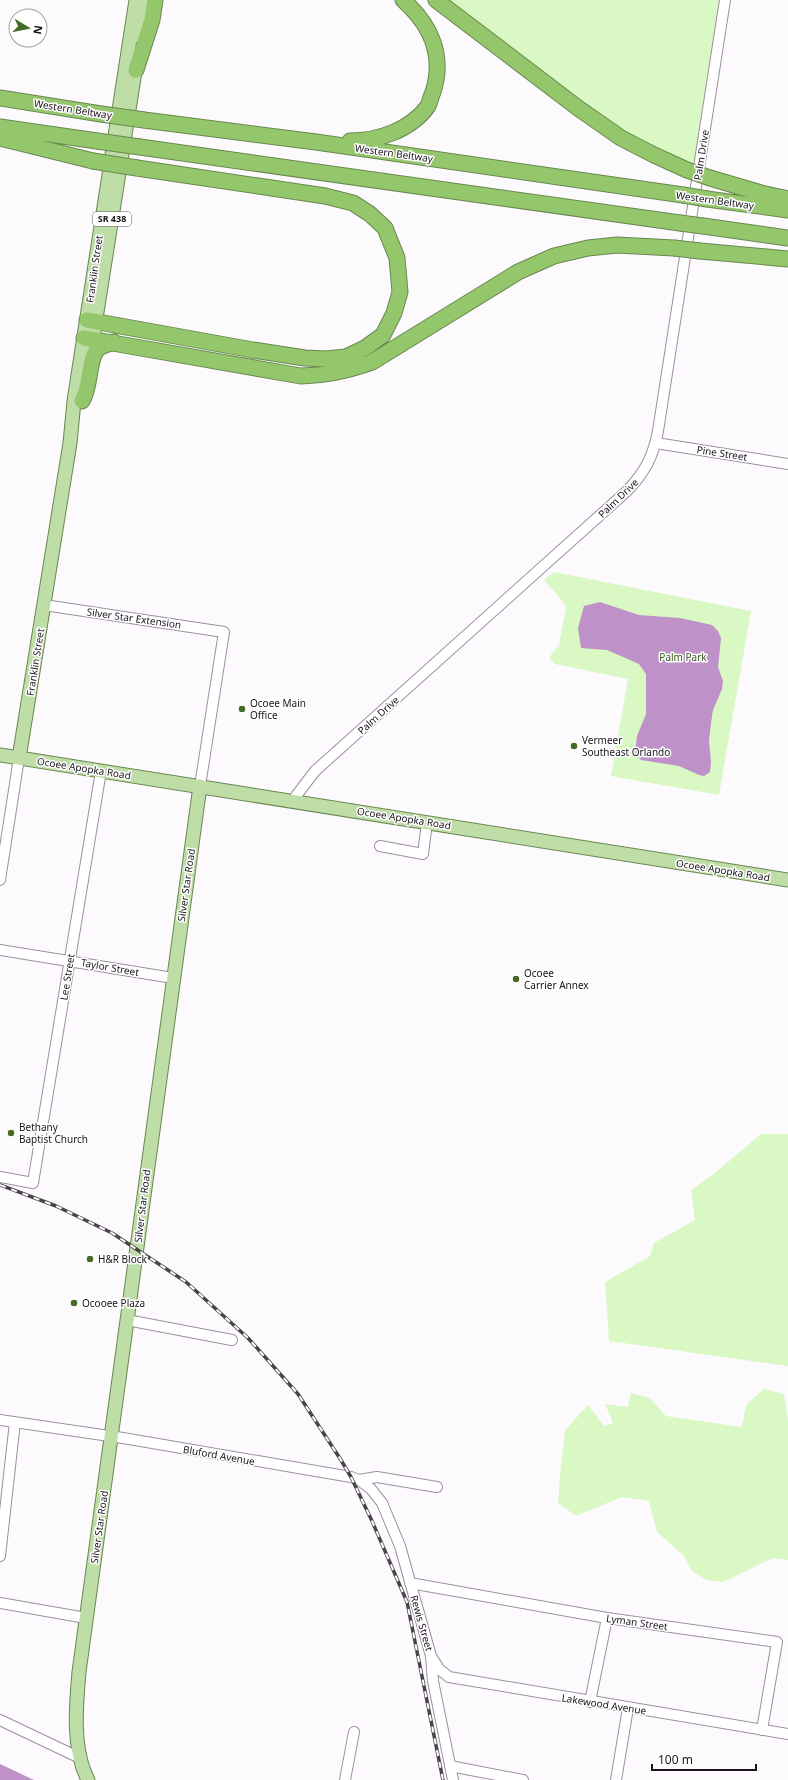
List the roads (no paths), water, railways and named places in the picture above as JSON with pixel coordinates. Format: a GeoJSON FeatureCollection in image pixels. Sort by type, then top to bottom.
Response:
{"type":"FeatureCollection","features":[{"type":"Feature","properties":{"kind":"highway"},"geometry":{"type":"LineString","coordinates":[[136,70],[152,20],[156,0]]}},
{"type":"Feature","properties":{"kind":"highway"},"geometry":{"type":"LineString","coordinates":[[316,142],[362,141],[390,134],[409,124],[428,106],[438,78],[437,56],[428,30],[416,12],[403,0]]}},
{"type":"Feature","properties":{"kind":"highway"},"geometry":{"type":"LineString","coordinates":[[436,0],[572,103],[621,138],[654,156],[687,170],[761,193],[788,199]]}},
{"type":"Feature","properties":{"kind":"highway","name":"Western Beltway"},"geometry":{"type":"LineString","coordinates":[[0,98],[101,114],[316,142],[788,210]]}},
{"type":"Feature","properties":{"kind":"highway"},"geometry":{"type":"LineString","coordinates":[[0,127],[788,238]]}},
{"type":"Feature","properties":{"kind":"highway"},"geometry":{"type":"LineString","coordinates":[[0,138],[93,161],[325,196],[353,202],[370,214],[385,228],[397,258],[400,292],[394,313],[383,335],[364,348],[346,357],[306,358],[253,350],[91,320]]}},
{"type":"Feature","properties":{"kind":"highway"},"geometry":{"type":"LineString","coordinates":[[88,339],[115,342],[301,376],[326,375],[349,370],[372,362],[518,272],[554,256],[588,248],[617,245],[674,248],[788,259]]}},
{"type":"Feature","properties":{"kind":"highway"},"geometry":{"type":"LineString","coordinates":[[82,401],[86,394],[97,350],[104,345],[115,342]]}},
{"type":"Feature","properties":{"kind":"main road","name":"Franklin Street"},"geometry":{"type":"LineString","coordinates":[[70,443],[82,401],[88,339],[123,116],[136,0]]}},
{"type":"Feature","properties":{"kind":"main road","name":"Franklin Street"},"geometry":{"type":"LineString","coordinates":[[123,116],[136,70],[147,0]]}},
{"type":"Feature","properties":{"kind":"main road","name":"Franklin Street"},"geometry":{"type":"LineString","coordinates":[[19,758],[70,443],[74,401],[88,339]]}},
{"type":"Feature","properties":{"kind":"main road","name":"Ocoee Apopka Road"},"geometry":{"type":"LineString","coordinates":[[0,755],[293,800],[788,880]]}},
{"type":"Feature","properties":{"kind":"main road","name":"Silver Star Road"},"geometry":{"type":"LineString","coordinates":[[88,1780],[80,1758],[76,1721],[79,1672],[200,786]]}},
{"type":"Feature","properties":{"kind":"street","name":"Palm Drive"},"geometry":{"type":"LineString","coordinates":[[293,800],[315,771],[627,491],[646,467],[653,454],[656,443],[725,0]]}},
{"type":"Feature","properties":{"kind":"street","name":"Pine Street"},"geometry":{"type":"LineString","coordinates":[[656,443],[788,464]]}},
{"type":"Feature","properties":{"kind":"street","name":"Silver Star Extension"},"geometry":{"type":"LineString","coordinates":[[44,605],[224,632]]}},
{"type":"Feature","properties":{"kind":"street","name":"Silver Star Road"},"geometry":{"type":"LineString","coordinates":[[200,786],[224,632]]}},
{"type":"Feature","properties":{"kind":"street","name":"Franklin Street"},"geometry":{"type":"LineString","coordinates":[[0,880],[4,830],[19,758]]}},
{"type":"Feature","properties":{"kind":"street","name":"Lee Street"},"geometry":{"type":"LineString","coordinates":[[0,1177],[33,1183],[101,771]]}},
{"type":"Feature","properties":{"kind":"street"},"geometry":{"type":"LineString","coordinates":[[380,846],[423,854],[427,822]]}},
{"type":"Feature","properties":{"kind":"street","name":"Taylor Street"},"geometry":{"type":"LineString","coordinates":[[0,950],[173,978]]}},
{"type":"Feature","properties":{"kind":"street"},"geometry":{"type":"LineString","coordinates":[[127,1320],[232,1340]]}},
{"type":"Feature","properties":{"kind":"street","name":"Bluford Avenue"},"geometry":{"type":"LineString","coordinates":[[0,1420],[111,1437],[350,1477],[359,1480],[377,1477],[438,1487]]}},
{"type":"Feature","properties":{"kind":"street"},"geometry":{"type":"LineString","coordinates":[[0,1556],[15,1422]]}},
{"type":"Feature","properties":{"kind":"street","name":"Rewis Street"},"geometry":{"type":"LineString","coordinates":[[359,1480],[371,1488],[382,1503],[400,1546],[431,1656],[433,1681],[453,1780]]}},
{"type":"Feature","properties":{"kind":"street","name":"Lyman Street"},"geometry":{"type":"LineString","coordinates":[[410,1583],[607,1618],[777,1642],[762,1730]]}},
{"type":"Feature","properties":{"kind":"street"},"geometry":{"type":"LineString","coordinates":[[0,1603],[86,1618]]}},
{"type":"Feature","properties":{"kind":"street"},"geometry":{"type":"LineString","coordinates":[[590,1702],[607,1618]]}},
{"type":"Feature","properties":{"kind":"street","name":"Lakewood Avenue"},"geometry":{"type":"LineString","coordinates":[[431,1656],[439,1669],[449,1677],[590,1702],[788,1734]]}},
{"type":"Feature","properties":{"kind":"street"},"geometry":{"type":"LineString","coordinates":[[616,1780],[628,1708]]}},
{"type":"Feature","properties":{"kind":"street"},"geometry":{"type":"LineString","coordinates":[[0,1720],[80,1758]]}},
{"type":"Feature","properties":{"kind":"street"},"geometry":{"type":"LineString","coordinates":[[345,1780],[354,1732]]}},
{"type":"Feature","properties":{"kind":"street"},"geometry":{"type":"LineString","coordinates":[[450,1766],[523,1780]]}},
{"type":"Feature","properties":{"kind":"railway"},"geometry":{"type":"LineString","coordinates":[[0,1185],[56,1206],[112,1233],[186,1282],[248,1338],[298,1394],[351,1477],[407,1602],[443,1780]]}},
{"type":"Feature","properties":{"kind":"place","name":"Ocoee Main Office"},"geometry":{"type":"Point","coordinates":[242,709]}},
{"type":"Feature","properties":{"kind":"place","name":"Vermeer Southeast Orlando"},"geometry":{"type":"Point","coordinates":[574,746]}},
{"type":"Feature","properties":{"kind":"place","name":"Ocoee Carrier Annex"},"geometry":{"type":"Point","coordinates":[516,979]}},
{"type":"Feature","properties":{"kind":"place","name":"Bethany Baptist Church"},"geometry":{"type":"Point","coordinates":[11,1133]}},
{"type":"Feature","properties":{"kind":"place","name":"H&R Block"},"geometry":{"type":"Point","coordinates":[90,1259]}},
{"type":"Feature","properties":{"kind":"place","name":"Ocooee Plaza"},"geometry":{"type":"Point","coordinates":[74,1303]}},
{"type":"Feature","properties":{"kind":"park label","name":"Palm Park"},"geometry":{"type":"Point","coordinates":[683,657]}}]}
